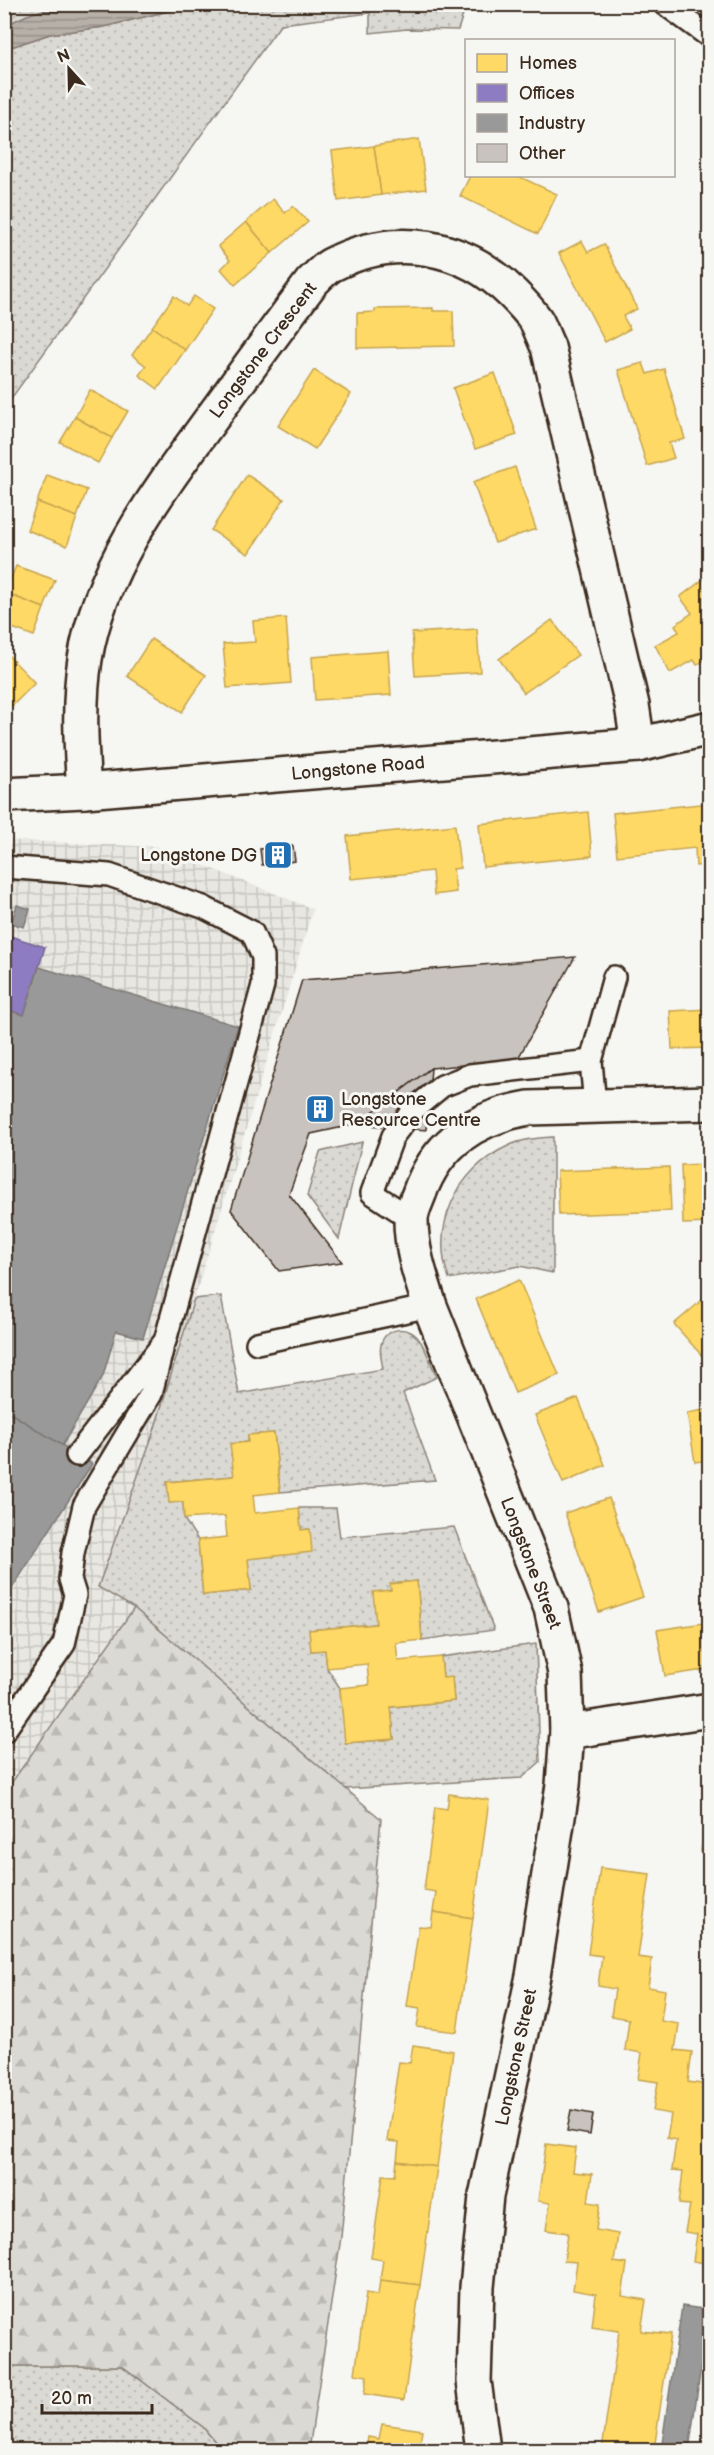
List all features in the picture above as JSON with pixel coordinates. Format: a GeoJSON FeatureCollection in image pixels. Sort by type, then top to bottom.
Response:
{"type":"FeatureCollection","features":[{"type":"Feature","properties":{"kind":"street","name":"Longstone Crescent"},"geometry":{"type":"LineString","coordinates":[[84,791],[81,705],[85,659],[95,618],[114,571],[135,530],[162,486],[310,283],[329,266],[373,250],[392,246],[426,247],[454,254],[481,267],[502,283],[536,321],[550,358],[632,705],[638,745]]}},
{"type":"Feature","properties":{"kind":"street","name":"Longstone Road"},"geometry":{"type":"LineString","coordinates":[[4,795],[84,791],[638,745],[710,728]]}},
{"type":"Feature","properties":{"kind":"street","name":"Longstone Street"},"geometry":{"type":"LineString","coordinates":[[483,2451],[474,2381],[477,2287],[486,2196],[533,1976],[563,1785],[567,1732],[565,1673],[551,1608],[430,1305],[414,1256],[410,1218],[422,1184],[436,1160],[457,1137],[482,1121],[506,1112],[529,1108],[710,1103]]}},
{"type":"Feature","properties":{"kind":"street"},"geometry":{"type":"LineString","coordinates":[[567,1732],[710,1710]]}},
{"type":"Feature","properties":{"kind":"lane"},"geometry":{"type":"LineString","coordinates":[[665,4],[710,37]]}},
{"type":"Feature","properties":{"kind":"lane"},"geometry":{"type":"LineString","coordinates":[[4,867],[109,875],[203,907],[252,932],[263,957],[263,986],[151,1394],[84,1506],[73,1553],[70,1579],[75,1595],[64,1644],[4,1731]]}},
{"type":"Feature","properties":{"kind":"lane"},"geometry":{"type":"LineString","coordinates":[[595,1107],[591,1060],[614,977]]}},
{"type":"Feature","properties":{"kind":"lane"},"geometry":{"type":"LineString","coordinates":[[410,1218],[372,1193],[393,1136],[414,1109],[442,1086],[470,1074],[591,1060]]}},
{"type":"Feature","properties":{"kind":"lane"},"geometry":{"type":"LineString","coordinates":[[257,1343],[430,1305]]}},
{"type":"Feature","properties":{"kind":"lane"},"geometry":{"type":"LineString","coordinates":[[77,1455],[165,1341]]}},
{"type":"Feature","properties":{"kind":"shaded area"},"geometry":{"type":"Polygon","coordinates":[[[104,5],[192,5],[104,27],[50,34],[5,49],[5,26],[31,13],[104,5]]]}},
{"type":"Feature","properties":{"kind":"shaded area"},"geometry":{"type":"Polygon","coordinates":[[[5,840],[158,847],[313,909],[154,1431],[98,1586],[134,1608],[5,1792],[5,840]]]}},
{"type":"Feature","properties":{"kind":"green space"},"geometry":{"type":"Polygon","coordinates":[[[5,5],[104,5],[72,10],[40,11],[5,26],[5,5]]]}},
{"type":"Feature","properties":{"kind":"green space"},"geometry":{"type":"Polygon","coordinates":[[[192,5],[466,5],[458,30],[407,29],[370,33],[370,13],[281,24],[5,407],[5,49],[50,34],[104,27],[192,5]]]}},
{"type":"Feature","properties":{"kind":"green space"},"geometry":{"type":"Polygon","coordinates":[[[553,1137],[553,1273],[520,1266],[449,1279],[444,1259],[443,1239],[452,1201],[462,1184],[490,1156],[508,1146],[524,1140],[553,1137]]]}},
{"type":"Feature","properties":{"kind":"green space"},"geometry":{"type":"Polygon","coordinates":[[[362,1142],[339,1239],[307,1196],[320,1152],[362,1142]]]}},
{"type":"Feature","properties":{"kind":"green space"},"geometry":{"type":"Polygon","coordinates":[[[221,1296],[239,1394],[383,1369],[380,1348],[387,1334],[391,1331],[403,1330],[414,1334],[424,1347],[437,1377],[403,1393],[435,1480],[280,1492],[274,1433],[248,1435],[248,1442],[231,1444],[234,1476],[167,1482],[169,1502],[183,1502],[184,1519],[198,1540],[203,1595],[251,1590],[248,1559],[309,1529],[301,1530],[299,1508],[336,1508],[340,1537],[454,1527],[494,1630],[422,1640],[417,1581],[391,1584],[391,1590],[376,1624],[310,1630],[311,1651],[325,1650],[327,1668],[340,1688],[346,1743],[394,1739],[391,1707],[454,1701],[452,1678],[443,1678],[441,1657],[536,1644],[540,1762],[522,1778],[345,1789],[134,1608],[98,1587],[154,1431],[194,1299],[221,1296]]]}},
{"type":"Feature","properties":{"kind":"green space"},"geometry":{"type":"Polygon","coordinates":[[[134,1608],[381,1819],[341,2237],[309,2450],[222,2450],[203,2427],[122,2366],[5,2366],[5,1792],[134,1608]]]}},
{"type":"Feature","properties":{"kind":"green space"},"geometry":{"type":"Polygon","coordinates":[[[4,2366],[122,2366],[203,2427],[222,2450],[5,2450],[4,2366]]]}},
{"type":"Feature","properties":{"kind":"building: Homes"},"geometry":{"type":"Polygon","coordinates":[[[419,139],[426,189],[381,195],[374,146],[419,139]]]}},
{"type":"Feature","properties":{"kind":"building: Homes"},"geometry":{"type":"Polygon","coordinates":[[[374,146],[381,195],[338,201],[332,151],[374,146]]]}},
{"type":"Feature","properties":{"kind":"building: Homes"},"geometry":{"type":"Polygon","coordinates":[[[470,177],[520,177],[557,194],[538,234],[460,196],[470,177]]]}},
{"type":"Feature","properties":{"kind":"building: Homes"},"geometry":{"type":"Polygon","coordinates":[[[273,199],[285,213],[293,206],[308,222],[272,253],[246,222],[273,199]]]}},
{"type":"Feature","properties":{"kind":"building: Homes"},"geometry":{"type":"Polygon","coordinates":[[[246,222],[272,253],[235,285],[221,269],[230,260],[218,246],[246,222]]]}},
{"type":"Feature","properties":{"kind":"building: Homes"},"geometry":{"type":"Polygon","coordinates":[[[582,241],[588,252],[604,244],[637,309],[623,316],[630,329],[605,342],[559,253],[582,241]]]}},
{"type":"Feature","properties":{"kind":"building: Homes"},"geometry":{"type":"Polygon","coordinates":[[[174,296],[187,306],[194,296],[213,309],[185,350],[152,327],[174,296]]]}},
{"type":"Feature","properties":{"kind":"building: Homes"},"geometry":{"type":"Polygon","coordinates":[[[433,308],[433,311],[453,311],[454,346],[357,348],[357,313],[375,312],[375,309],[433,308]]]}},
{"type":"Feature","properties":{"kind":"building: Homes"},"geometry":{"type":"Polygon","coordinates":[[[152,327],[185,350],[158,389],[139,375],[146,366],[132,355],[152,327]]]}},
{"type":"Feature","properties":{"kind":"building: Homes"},"geometry":{"type":"Polygon","coordinates":[[[643,363],[647,374],[664,369],[685,439],[669,443],[674,458],[647,466],[618,370],[643,363]]]}},
{"type":"Feature","properties":{"kind":"building: Homes"},"geometry":{"type":"Polygon","coordinates":[[[314,370],[351,394],[315,449],[278,426],[314,370]]]}},
{"type":"Feature","properties":{"kind":"building: Homes"},"geometry":{"type":"Polygon","coordinates":[[[495,373],[517,435],[475,449],[453,388],[495,373]]]}},
{"type":"Feature","properties":{"kind":"building: Homes"},"geometry":{"type":"Polygon","coordinates":[[[90,390],[128,411],[112,438],[75,417],[90,390]]]}},
{"type":"Feature","properties":{"kind":"building: Homes"},"geometry":{"type":"Polygon","coordinates":[[[75,417],[112,438],[98,463],[60,442],[75,417]]]}},
{"type":"Feature","properties":{"kind":"building: Homes"},"geometry":{"type":"Polygon","coordinates":[[[515,467],[536,529],[495,543],[473,482],[515,467]]]}},
{"type":"Feature","properties":{"kind":"building: Homes"},"geometry":{"type":"Polygon","coordinates":[[[47,475],[87,490],[77,517],[37,502],[47,475]]]}},
{"type":"Feature","properties":{"kind":"building: Homes"},"geometry":{"type":"Polygon","coordinates":[[[247,475],[284,499],[248,554],[211,530],[247,475]]]}},
{"type":"Feature","properties":{"kind":"building: Homes"},"geometry":{"type":"Polygon","coordinates":[[[37,502],[77,517],[67,546],[27,530],[37,502]]]}},
{"type":"Feature","properties":{"kind":"building: Homes"},"geometry":{"type":"Polygon","coordinates":[[[16,566],[55,580],[44,608],[5,593],[16,566]]]}},
{"type":"Feature","properties":{"kind":"building: Homes"},"geometry":{"type":"Polygon","coordinates":[[[709,575],[710,656],[697,665],[694,660],[670,673],[655,645],[679,632],[675,625],[692,613],[680,597],[709,575]]]}},
{"type":"Feature","properties":{"kind":"building: Homes"},"geometry":{"type":"Polygon","coordinates":[[[5,593],[44,608],[34,636],[4,625],[5,593]]]}},
{"type":"Feature","properties":{"kind":"building: Homes"},"geometry":{"type":"Polygon","coordinates":[[[286,618],[291,683],[227,688],[223,644],[255,642],[253,621],[286,618]]]}},
{"type":"Feature","properties":{"kind":"building: Homes"},"geometry":{"type":"Polygon","coordinates":[[[552,620],[578,655],[524,693],[499,659],[552,620]]]}},
{"type":"Feature","properties":{"kind":"building: Homes"},"geometry":{"type":"Polygon","coordinates":[[[477,629],[480,672],[415,676],[412,633],[477,629]]]}},
{"type":"Feature","properties":{"kind":"building: Homes"},"geometry":{"type":"Polygon","coordinates":[[[151,639],[206,675],[182,712],[127,676],[151,639]]]}},
{"type":"Feature","properties":{"kind":"building: Homes"},"geometry":{"type":"Polygon","coordinates":[[[388,651],[391,695],[315,700],[312,657],[388,651]]]}},
{"type":"Feature","properties":{"kind":"building: Homes"},"geometry":{"type":"Polygon","coordinates":[[[5,652],[35,683],[12,706],[4,698],[5,652]]]}},
{"type":"Feature","properties":{"kind":"building: Homes"},"geometry":{"type":"Polygon","coordinates":[[[710,803],[710,865],[696,866],[695,848],[617,856],[613,813],[710,803]]]}},
{"type":"Feature","properties":{"kind":"building: Homes"},"geometry":{"type":"Polygon","coordinates":[[[588,812],[592,856],[483,867],[479,824],[588,812]]]}},
{"type":"Feature","properties":{"kind":"building: Homes"},"geometry":{"type":"Polygon","coordinates":[[[455,825],[460,868],[453,869],[456,892],[434,895],[432,871],[351,879],[347,836],[455,825]]]}},
{"type":"Feature","properties":{"kind":"building: Homes"},"geometry":{"type":"Polygon","coordinates":[[[710,1009],[710,1048],[672,1049],[670,1011],[710,1009]]]}},
{"type":"Feature","properties":{"kind":"building: Homes"},"geometry":{"type":"Polygon","coordinates":[[[710,1164],[710,1223],[683,1224],[681,1165],[710,1164]]]}},
{"type":"Feature","properties":{"kind":"building: Homes"},"geometry":{"type":"Polygon","coordinates":[[[669,1167],[671,1211],[559,1215],[557,1171],[669,1167]]]}},
{"type":"Feature","properties":{"kind":"building: Homes"},"geometry":{"type":"Polygon","coordinates":[[[519,1280],[559,1375],[515,1393],[476,1299],[519,1280]]]}},
{"type":"Feature","properties":{"kind":"building: Homes"},"geometry":{"type":"Polygon","coordinates":[[[707,1296],[710,1299],[710,1351],[703,1357],[674,1324],[707,1296]]]}},
{"type":"Feature","properties":{"kind":"building: Homes"},"geometry":{"type":"Polygon","coordinates":[[[578,1398],[605,1465],[563,1483],[535,1415],[578,1398]]]}},
{"type":"Feature","properties":{"kind":"building: Homes"},"geometry":{"type":"Polygon","coordinates":[[[710,1409],[710,1460],[695,1462],[687,1413],[710,1409]]]}},
{"type":"Feature","properties":{"kind":"building: Homes"},"geometry":{"type":"Polygon","coordinates":[[[274,1433],[280,1492],[253,1495],[255,1513],[299,1508],[301,1530],[310,1529],[312,1552],[248,1559],[251,1590],[203,1595],[198,1540],[227,1537],[225,1516],[184,1519],[183,1502],[169,1503],[167,1482],[234,1476],[230,1444],[248,1442],[248,1435],[274,1433]]]}},
{"type":"Feature","properties":{"kind":"building: Homes"},"geometry":{"type":"Polygon","coordinates":[[[609,1498],[643,1597],[599,1612],[565,1513],[609,1498]]]}},
{"type":"Feature","properties":{"kind":"building: Homes"},"geometry":{"type":"Polygon","coordinates":[[[417,1581],[422,1640],[396,1643],[398,1661],[441,1657],[443,1678],[452,1677],[454,1701],[391,1707],[394,1739],[345,1743],[340,1688],[369,1685],[367,1664],[327,1668],[325,1650],[311,1651],[309,1630],[376,1624],[373,1592],[391,1590],[390,1584],[417,1581]]]}},
{"type":"Feature","properties":{"kind":"building: Homes"},"geometry":{"type":"Polygon","coordinates":[[[710,1622],[710,1669],[665,1676],[657,1630],[710,1622]]]}},
{"type":"Feature","properties":{"kind":"building: Homes"},"geometry":{"type":"Polygon","coordinates":[[[710,1790],[710,1852],[701,1851],[710,1790]]]}},
{"type":"Feature","properties":{"kind":"building: Homes"},"geometry":{"type":"Polygon","coordinates":[[[449,1794],[489,1800],[473,1918],[433,1912],[436,1892],[424,1890],[435,1807],[447,1809],[449,1794]]]}},
{"type":"Feature","properties":{"kind":"building: Homes"},"geometry":{"type":"Polygon","coordinates":[[[600,1868],[650,1874],[638,1957],[652,1959],[648,1987],[665,1990],[661,2021],[679,2024],[675,2050],[692,2052],[688,2082],[708,2085],[704,2109],[710,2110],[710,2264],[693,2261],[697,2234],[685,2232],[690,2205],[679,2204],[683,2171],[672,2170],[676,2140],[667,2138],[671,2114],[653,2111],[658,2082],[638,2079],[642,2053],[625,2050],[629,2019],[611,2016],[615,1989],[598,1986],[602,1956],[588,1954],[600,1868]]]}},
{"type":"Feature","properties":{"kind":"building: Homes"},"geometry":{"type":"Polygon","coordinates":[[[433,1912],[473,1918],[457,2032],[417,2027],[420,2008],[407,2006],[419,1926],[431,1927],[433,1912]]]}},
{"type":"Feature","properties":{"kind":"building: Homes"},"geometry":{"type":"Polygon","coordinates":[[[413,2045],[453,2051],[437,2167],[397,2161],[399,2142],[387,2141],[399,2062],[410,2063],[413,2045]]]}},
{"type":"Feature","properties":{"kind":"building: Homes"},"geometry":{"type":"Polygon","coordinates":[[[546,2144],[576,2148],[573,2172],[592,2174],[588,2202],[600,2204],[596,2230],[618,2234],[614,2262],[627,2264],[622,2296],[646,2300],[641,2331],[671,2334],[654,2450],[602,2450],[619,2331],[592,2327],[596,2294],[573,2290],[577,2262],[564,2261],[568,2233],[546,2230],[550,2203],[538,2201],[546,2144]]]}},
{"type":"Feature","properties":{"kind":"building: Homes"},"geometry":{"type":"Polygon","coordinates":[[[397,2161],[437,2167],[420,2285],[380,2280],[383,2260],[371,2258],[383,2175],[395,2176],[397,2161]]]}},
{"type":"Feature","properties":{"kind":"building: Homes"},"geometry":{"type":"Polygon","coordinates":[[[380,2280],[420,2285],[404,2400],[364,2394],[367,2376],[355,2374],[366,2293],[378,2295],[380,2280]]]}},
{"type":"Feature","properties":{"kind":"building: Homes"},"geometry":{"type":"Polygon","coordinates":[[[382,2424],[422,2430],[419,2450],[366,2450],[368,2437],[379,2439],[382,2424]]]}},
{"type":"Feature","properties":{"kind":"building: Offices"},"geometry":{"type":"Polygon","coordinates":[[[4,934],[45,947],[24,1015],[4,1009],[4,934]]]}},
{"type":"Feature","properties":{"kind":"building: Industry"},"geometry":{"type":"Polygon","coordinates":[[[17,905],[30,909],[24,927],[11,923],[17,905]]]}},
{"type":"Feature","properties":{"kind":"building: Industry"},"geometry":{"type":"Polygon","coordinates":[[[39,967],[238,1026],[143,1338],[116,1331],[103,1376],[62,1446],[4,1409],[4,1009],[24,1015],[39,967]]]}},
{"type":"Feature","properties":{"kind":"building: Industry"},"geometry":{"type":"Polygon","coordinates":[[[4,1409],[92,1464],[4,1601],[4,1409]]]}},
{"type":"Feature","properties":{"kind":"building: Industry"},"geometry":{"type":"Polygon","coordinates":[[[682,2306],[709,2310],[689,2450],[661,2450],[682,2306]]]}},
{"type":"Feature","properties":{"kind":"building: Other","name":"Longstone DG"},"geometry":{"type":"Polygon","coordinates":[[[293,846],[295,861],[262,865],[260,849],[293,846]]]}},
{"type":"Feature","properties":{"kind":"building: Other","name":"Longstone Resource Centre"},"geometry":{"type":"Polygon","coordinates":[[[575,957],[517,1060],[431,1068],[357,1124],[311,1134],[289,1194],[342,1262],[279,1271],[231,1210],[302,980],[575,957]]]}},
{"type":"Feature","properties":{"kind":"building: Other"},"geometry":{"type":"Polygon","coordinates":[[[431,1068],[426,1130],[357,1124],[431,1068]]]}},
{"type":"Feature","properties":{"kind":"building: Other"},"geometry":{"type":"Polygon","coordinates":[[[571,2110],[593,2114],[590,2135],[567,2131],[571,2110]]]}},
{"type":"Feature","properties":{"kind":"place","name":"Longstone DG"},"geometry":{"type":"Point","coordinates":[278,855]}},
{"type":"Feature","properties":{"kind":"place","name":"Longstone Resource Centre"},"geometry":{"type":"Point","coordinates":[320,1109]}}]}
